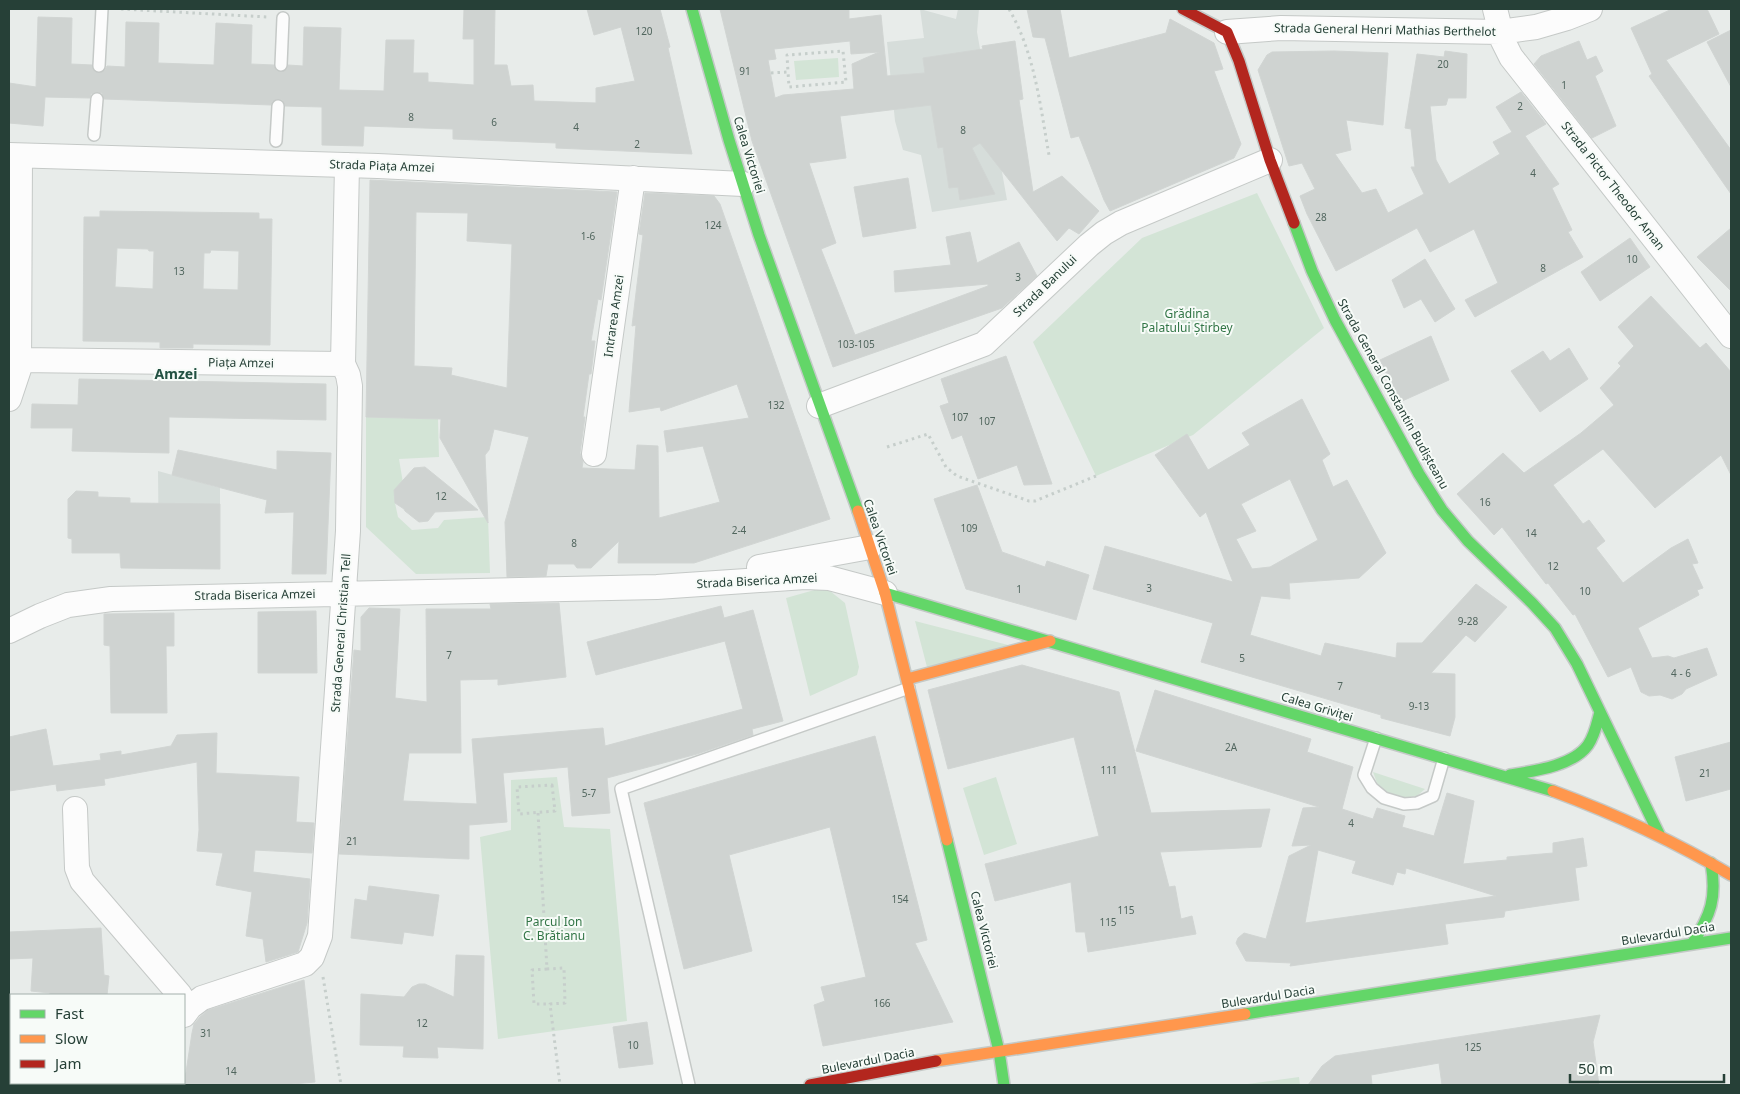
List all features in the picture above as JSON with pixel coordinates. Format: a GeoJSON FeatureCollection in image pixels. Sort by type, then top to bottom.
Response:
{"type":"FeatureCollection","features":[{"type":"Feature","properties":{"kind":"street","name":"Calea Victoriei"},"geometry":{"type":"LineString","coordinates":[[692,9],[743,184],[819,406],[870,547],[884,593],[999,1051],[1004,1085]]}},
{"type":"Feature","properties":{"kind":"street"},"geometry":{"type":"LineString","coordinates":[[1183,9],[1227,32]]}},
{"type":"Feature","properties":{"kind":"street","name":"Strada Pictor Theodor Aman"},"geometry":{"type":"LineString","coordinates":[[1495,9],[1500,32],[1511,57],[1731,336]]}},
{"type":"Feature","properties":{"kind":"street","name":"Strada General Henri Mathias Berthelot"},"geometry":{"type":"LineString","coordinates":[[1227,32],[1281,28],[1500,32],[1536,27],[1590,9]]}},
{"type":"Feature","properties":{"kind":"street","name":"Strada General Constantin Budișteanu"},"geometry":{"type":"LineString","coordinates":[[1227,32],[1270,160],[1312,271],[1335,320],[1419,474],[1442,510],[1468,541],[1555,628],[1577,664],[1659,834]]}},
{"type":"Feature","properties":{"kind":"street","name":"Strada Piața Amzei"},"geometry":{"type":"LineString","coordinates":[[9,399],[18,377],[20,360],[15,155],[347,165],[743,184]]}},
{"type":"Feature","properties":{"kind":"street","name":"Strada Banului"},"geometry":{"type":"LineString","coordinates":[[819,406],[984,344],[1104,233],[1122,223],[1270,160]]}},
{"type":"Feature","properties":{"kind":"street","name":"Strada General Christian Tell"},"geometry":{"type":"LineString","coordinates":[[304,964],[312,957],[320,936],[348,531],[350,386],[343,364],[347,165]]}},
{"type":"Feature","properties":{"kind":"street","name":"Intrarea Amzei"},"geometry":{"type":"LineString","coordinates":[[594,454],[633,178]]}},
{"type":"Feature","properties":{"kind":"street","name":"Piața Amzei"},"geometry":{"type":"LineString","coordinates":[[20,360],[343,364]]}},
{"type":"Feature","properties":{"kind":"street","name":"Strada Biserica Amzei"},"geometry":{"type":"LineString","coordinates":[[657,586],[870,547]]}},
{"type":"Feature","properties":{"kind":"street","name":"Strada Biserica Amzei"},"geometry":{"type":"LineString","coordinates":[[9,631],[54,610],[89,601],[657,586],[805,578],[829,578],[884,593]]}},
{"type":"Feature","properties":{"kind":"street","name":"Calea Griviței"},"geometry":{"type":"LineString","coordinates":[[884,593],[1505,776],[1586,803],[1659,834],[1731,875]]}},
{"type":"Feature","properties":{"kind":"street"},"geometry":{"type":"LineString","coordinates":[[908,684],[1050,642]]}},
{"type":"Feature","properties":{"kind":"street"},"geometry":{"type":"LineString","coordinates":[[1505,776],[1554,766],[1568,760],[1586,748],[1595,733],[1600,712]]}},
{"type":"Feature","properties":{"kind":"street"},"geometry":{"type":"LineString","coordinates":[[75,809],[77,868],[82,881],[176,994]]}},
{"type":"Feature","properties":{"kind":"street"},"geometry":{"type":"LineString","coordinates":[[1692,944],[1706,924],[1712,906],[1715,885],[1711,863]]}},
{"type":"Feature","properties":{"kind":"street","name":"Bulevardul Dacia"},"geometry":{"type":"LineString","coordinates":[[810,1085],[999,1051],[1188,1024],[1731,938]]}},
{"type":"Feature","properties":{"kind":"street"},"geometry":{"type":"LineString","coordinates":[[185,1004],[304,964]]}},
{"type":"Feature","properties":{"kind":"lane"},"geometry":{"type":"LineString","coordinates":[[99,66],[102,9]]}},
{"type":"Feature","properties":{"kind":"lane"},"geometry":{"type":"LineString","coordinates":[[281,65],[283,18]]}},
{"type":"Feature","properties":{"kind":"lane"},"geometry":{"type":"LineString","coordinates":[[94,135],[97,99]]}},
{"type":"Feature","properties":{"kind":"lane"},"geometry":{"type":"LineString","coordinates":[[276,142],[278,106]]}},
{"type":"Feature","properties":{"kind":"lane"},"geometry":{"type":"LineString","coordinates":[[689,1085],[621,788],[908,684]]}},
{"type":"Feature","properties":{"kind":"lane"},"geometry":{"type":"LineString","coordinates":[[1376,738],[1364,775],[1372,788],[1384,798],[1404,804],[1417,803],[1432,796],[1444,758]]}},
{"type":"Feature","properties":{"kind":"path"},"geometry":{"type":"LineString","coordinates":[[121,9],[199,11],[283,18]]}},
{"type":"Feature","properties":{"kind":"path"},"geometry":{"type":"LineString","coordinates":[[1009,9],[1023,34],[1033,65],[1049,155]]}},
{"type":"Feature","properties":{"kind":"path"},"geometry":{"type":"LineString","coordinates":[[843,51],[846,82],[789,87],[788,72],[787,55],[843,51]]}},
{"type":"Feature","properties":{"kind":"path"},"geometry":{"type":"LineString","coordinates":[[771,74],[788,72]]}},
{"type":"Feature","properties":{"kind":"path"},"geometry":{"type":"LineString","coordinates":[[887,447],[928,434],[946,467],[957,476],[1029,501],[1035,501],[1096,476]]}},
{"type":"Feature","properties":{"kind":"path"},"geometry":{"type":"LineString","coordinates":[[552,785],[555,811],[538,813],[519,814],[517,787],[552,785]]}},
{"type":"Feature","properties":{"kind":"path"},"geometry":{"type":"LineString","coordinates":[[538,813],[547,969]]}},
{"type":"Feature","properties":{"kind":"path"},"geometry":{"type":"LineString","coordinates":[[304,964],[323,976],[341,1085]]}},
{"type":"Feature","properties":{"kind":"path"},"geometry":{"type":"LineString","coordinates":[[564,968],[565,1003],[550,1004],[534,1004],[532,970],[564,968]]}},
{"type":"Feature","properties":{"kind":"path"},"geometry":{"type":"LineString","coordinates":[[550,1004],[560,1085]]}},
{"type":"Feature","properties":{"kind":"shaded area"},"geometry":{"type":"Polygon","coordinates":[[[920,9],[956,19],[958,9],[979,9],[977,32],[1007,200],[932,212],[921,155],[903,150],[895,121],[887,42],[924,38],[920,9]]]}},
{"type":"Feature","properties":{"kind":"shaded area"},"geometry":{"type":"Polygon","coordinates":[[[158,471],[220,488],[220,569],[159,569],[158,471]]]}},
{"type":"Feature","properties":{"kind":"green space"},"geometry":{"type":"Polygon","coordinates":[[[838,58],[839,77],[796,80],[794,61],[838,58]]]}},
{"type":"Feature","properties":{"kind":"green space","name":"Grădina Palatului Știrbey"},"geometry":{"type":"Polygon","coordinates":[[[1257,193],[1324,328],[1193,435],[1096,476],[1033,342],[1142,238],[1257,193]]]}},
{"type":"Feature","properties":{"kind":"green space"},"geometry":{"type":"Polygon","coordinates":[[[366,417],[438,419],[439,457],[399,459],[403,483],[395,503],[398,517],[412,530],[438,528],[444,520],[488,517],[490,573],[416,574],[366,527],[366,417]]]}},
{"type":"Feature","properties":{"kind":"green space"},"geometry":{"type":"Polygon","coordinates":[[[825,587],[845,603],[859,667],[857,675],[810,696],[786,598],[825,587]]]}},
{"type":"Feature","properties":{"kind":"green space"},"geometry":{"type":"Polygon","coordinates":[[[915,621],[1012,646],[927,667],[915,621]]]}},
{"type":"Feature","properties":{"kind":"green space"},"geometry":{"type":"Polygon","coordinates":[[[1373,772],[1425,789],[1417,796],[1402,798],[1387,792],[1377,783],[1373,772]]]}},
{"type":"Feature","properties":{"kind":"green space","name":"Parcul Ion C. Brătianu"},"geometry":{"type":"Polygon","coordinates":[[[557,777],[564,827],[610,829],[627,1021],[498,1039],[480,837],[511,830],[511,780],[557,777]]]}},
{"type":"Feature","properties":{"kind":"green space"},"geometry":{"type":"Polygon","coordinates":[[[996,777],[1017,844],[984,855],[963,788],[996,777]]]}},
{"type":"Feature","properties":{"kind":"green space"},"geometry":{"type":"Polygon","coordinates":[[[1299,1077],[1300,1085],[1240,1085],[1299,1077]]]}},
{"type":"Feature","properties":{"kind":"building"},"geometry":{"type":"Polygon","coordinates":[[[464,9],[495,9],[494,65],[507,65],[511,86],[533,85],[534,101],[596,103],[596,88],[635,81],[621,27],[594,35],[587,9],[660,9],[670,47],[668,48],[692,154],[556,148],[556,143],[453,139],[453,129],[364,126],[363,146],[322,145],[322,107],[285,106],[282,100],[278,99],[272,102],[271,105],[104,99],[102,93],[97,92],[91,94],[90,98],[45,97],[43,126],[9,123],[9,83],[36,87],[38,17],[72,18],[71,64],[92,65],[95,72],[99,73],[105,70],[107,66],[125,67],[126,22],[159,23],[158,63],[214,65],[216,23],[252,25],[251,64],[274,65],[277,71],[281,72],[287,69],[288,65],[303,66],[304,27],[341,28],[339,90],[384,91],[386,40],[414,40],[413,73],[428,73],[428,82],[474,85],[474,39],[463,39],[464,9]]]}},
{"type":"Feature","properties":{"kind":"building"},"geometry":{"type":"Polygon","coordinates":[[[720,9],[849,9],[849,19],[881,15],[887,76],[925,73],[923,58],[983,49],[982,46],[1015,41],[1023,99],[1019,100],[1033,192],[1062,176],[1099,211],[1079,234],[1069,228],[1057,241],[980,143],[972,148],[995,194],[960,200],[958,187],[949,188],[943,147],[938,148],[931,105],[840,116],[846,158],[809,163],[836,243],[821,249],[855,335],[988,286],[988,284],[895,292],[894,271],[951,265],[946,237],[970,232],[977,263],[1019,242],[1037,276],[1002,308],[833,367],[752,141],[720,9]],[[850,41],[774,49],[776,59],[768,60],[775,98],[783,95],[854,89],[852,64],[879,52],[851,54],[850,41]]]}},
{"type":"Feature","properties":{"kind":"building"},"geometry":{"type":"Polygon","coordinates":[[[1027,9],[1060,9],[1069,58],[1166,33],[1170,19],[1214,43],[1223,69],[1214,71],[1241,144],[1234,158],[1110,211],[1079,136],[1071,138],[1045,38],[1033,37],[1027,9]]]}},
{"type":"Feature","properties":{"kind":"building"},"geometry":{"type":"Polygon","coordinates":[[[1672,9],[1707,9],[1719,34],[1666,60],[1731,150],[1731,194],[1649,76],[1652,74],[1631,28],[1672,9]]]}},
{"type":"Feature","properties":{"kind":"building"},"geometry":{"type":"Polygon","coordinates":[[[1731,30],[1731,87],[1707,42],[1731,30]]]}},
{"type":"Feature","properties":{"kind":"building"},"geometry":{"type":"Polygon","coordinates":[[[1579,41],[1587,60],[1596,56],[1603,71],[1595,76],[1616,126],[1592,138],[1534,64],[1541,56],[1579,41]]]}},
{"type":"Feature","properties":{"kind":"building"},"geometry":{"type":"Polygon","coordinates":[[[1334,51],[1388,53],[1383,125],[1346,120],[1351,150],[1335,154],[1362,193],[1376,189],[1388,213],[1424,194],[1411,167],[1415,167],[1411,129],[1405,128],[1417,54],[1444,57],[1445,51],[1467,54],[1466,98],[1448,98],[1446,105],[1430,106],[1436,160],[1449,184],[1500,154],[1493,142],[1512,132],[1496,107],[1521,92],[1546,124],[1525,136],[1559,184],[1552,188],[1572,230],[1568,232],[1583,257],[1475,317],[1465,300],[1498,283],[1474,229],[1430,252],[1417,228],[1336,271],[1300,196],[1315,189],[1302,163],[1289,166],[1258,70],[1267,55],[1272,52],[1334,51]]]}},
{"type":"Feature","properties":{"kind":"building"},"geometry":{"type":"Polygon","coordinates":[[[908,178],[916,228],[863,237],[854,187],[908,178]]]}},
{"type":"Feature","properties":{"kind":"building"},"geometry":{"type":"Polygon","coordinates":[[[370,180],[617,192],[601,300],[598,299],[591,341],[595,341],[583,417],[585,417],[580,453],[583,462],[582,468],[635,470],[637,445],[658,446],[659,518],[720,502],[703,446],[667,452],[664,431],[749,418],[737,384],[661,411],[660,407],[629,412],[636,325],[632,326],[643,235],[639,234],[645,193],[714,196],[720,204],[830,519],[694,563],[618,563],[619,541],[591,568],[577,568],[574,564],[548,564],[546,576],[507,577],[505,522],[529,437],[494,429],[489,450],[485,455],[488,523],[440,438],[441,419],[366,417],[370,180]],[[416,212],[414,366],[452,368],[451,375],[507,388],[512,244],[467,241],[468,213],[416,212]]]}},
{"type":"Feature","properties":{"kind":"building"},"geometry":{"type":"Polygon","coordinates":[[[100,211],[259,213],[259,219],[272,219],[270,345],[193,344],[193,348],[160,348],[160,342],[83,341],[84,217],[100,217],[100,211]],[[117,248],[115,287],[153,289],[154,251],[149,251],[148,249],[117,248]],[[211,250],[210,253],[204,253],[203,289],[238,290],[239,251],[211,250]]]}},
{"type":"Feature","properties":{"kind":"building"},"geometry":{"type":"Polygon","coordinates":[[[1731,228],[1731,291],[1697,257],[1731,228]]]}},
{"type":"Feature","properties":{"kind":"building"},"geometry":{"type":"Polygon","coordinates":[[[1630,238],[1650,267],[1600,301],[1581,272],[1630,238]]]}},
{"type":"Feature","properties":{"kind":"building"},"geometry":{"type":"Polygon","coordinates":[[[1425,259],[1455,309],[1435,322],[1421,299],[1404,308],[1392,280],[1425,259]]]}},
{"type":"Feature","properties":{"kind":"building"},"geometry":{"type":"Polygon","coordinates":[[[1651,296],[1700,348],[1706,343],[1731,372],[1731,475],[1721,455],[1655,508],[1603,449],[1553,485],[1583,524],[1589,520],[1605,541],[1596,548],[1623,583],[1671,548],[1688,539],[1698,563],[1692,564],[1703,588],[1697,590],[1699,595],[1638,628],[1652,658],[1668,656],[1674,658],[1707,648],[1717,675],[1686,689],[1682,694],[1672,699],[1660,695],[1649,696],[1641,692],[1631,667],[1608,677],[1575,614],[1573,615],[1548,583],[1546,584],[1502,527],[1494,535],[1457,494],[1503,453],[1524,473],[1581,433],[1614,405],[1600,388],[1621,366],[1618,363],[1634,346],[1618,327],[1651,296]]]}},
{"type":"Feature","properties":{"kind":"building"},"geometry":{"type":"Polygon","coordinates":[[[1431,336],[1449,380],[1400,402],[1380,360],[1431,336]]]}},
{"type":"Feature","properties":{"kind":"building"},"geometry":{"type":"Polygon","coordinates":[[[1569,348],[1588,379],[1540,412],[1511,371],[1543,351],[1550,361],[1569,348]]]}},
{"type":"Feature","properties":{"kind":"building"},"geometry":{"type":"Polygon","coordinates":[[[1006,356],[1052,484],[1024,485],[1017,465],[978,479],[962,435],[952,439],[940,406],[949,403],[941,379],[1006,356]]]}},
{"type":"Feature","properties":{"kind":"building"},"geometry":{"type":"Polygon","coordinates":[[[79,379],[326,384],[326,420],[169,417],[169,453],[72,451],[73,428],[31,428],[32,404],[78,405],[79,379]]]}},
{"type":"Feature","properties":{"kind":"building"},"geometry":{"type":"Polygon","coordinates":[[[1302,399],[1330,454],[1322,460],[1333,487],[1347,480],[1386,553],[1359,578],[1289,583],[1290,599],[1261,596],[1250,635],[1321,656],[1325,643],[1396,658],[1397,643],[1422,643],[1476,584],[1507,607],[1475,642],[1466,635],[1431,673],[1455,674],[1455,717],[1450,736],[1381,718],[1381,715],[1201,662],[1213,623],[1093,589],[1105,546],[1233,582],[1206,512],[1200,517],[1155,455],[1187,434],[1208,470],[1250,445],[1242,433],[1302,399]],[[1290,479],[1241,504],[1256,531],[1236,539],[1252,569],[1270,567],[1318,540],[1290,479]]]}},
{"type":"Feature","properties":{"kind":"building"},"geometry":{"type":"Polygon","coordinates":[[[178,450],[277,470],[277,451],[331,453],[326,574],[292,574],[294,512],[265,513],[267,500],[172,475],[178,450]]]}},
{"type":"Feature","properties":{"kind":"building"},"geometry":{"type":"Polygon","coordinates":[[[425,467],[478,510],[435,512],[428,521],[419,522],[395,503],[394,490],[414,468],[425,467]]]}},
{"type":"Feature","properties":{"kind":"building"},"geometry":{"type":"Polygon","coordinates":[[[977,485],[1002,552],[1045,567],[1047,561],[1089,575],[1076,620],[966,589],[934,499],[977,485]]]}},
{"type":"Feature","properties":{"kind":"building"},"geometry":{"type":"Polygon","coordinates":[[[76,491],[98,492],[98,497],[130,498],[130,503],[220,504],[220,569],[121,568],[120,553],[72,553],[72,539],[68,538],[68,499],[76,491]]]}},
{"type":"Feature","properties":{"kind":"building"},"geometry":{"type":"Polygon","coordinates":[[[559,603],[566,677],[498,685],[498,679],[460,680],[461,753],[409,753],[403,801],[477,804],[472,739],[603,728],[605,746],[743,709],[725,641],[596,675],[587,642],[721,606],[724,618],[753,610],[783,721],[752,729],[753,735],[697,754],[607,778],[610,813],[572,816],[568,767],[503,773],[507,822],[469,825],[469,859],[339,854],[354,650],[361,651],[361,617],[369,608],[400,609],[395,698],[427,702],[426,609],[491,609],[490,604],[559,603]]]}},
{"type":"Feature","properties":{"kind":"building"},"geometry":{"type":"Polygon","coordinates":[[[316,611],[317,673],[258,673],[258,612],[316,611]]]}},
{"type":"Feature","properties":{"kind":"building"},"geometry":{"type":"Polygon","coordinates":[[[174,613],[174,646],[166,646],[167,713],[111,713],[110,646],[104,645],[104,614],[174,613]]]}},
{"type":"Feature","properties":{"kind":"building"},"geometry":{"type":"Polygon","coordinates":[[[1022,665],[1119,692],[1151,813],[1270,809],[1261,847],[1160,852],[1169,887],[1175,886],[1181,919],[1192,916],[1196,934],[1088,952],[1085,932],[1076,932],[1071,882],[995,901],[985,864],[1099,836],[1074,737],[948,769],[928,690],[1022,665]]]}},
{"type":"Feature","properties":{"kind":"building"},"geometry":{"type":"Polygon","coordinates":[[[1155,690],[1311,739],[1307,752],[1353,767],[1342,809],[1373,819],[1377,808],[1405,816],[1402,827],[1434,836],[1447,793],[1474,801],[1463,864],[1507,860],[1507,857],[1553,853],[1553,843],[1583,838],[1587,866],[1575,868],[1579,900],[1505,911],[1504,917],[1445,924],[1448,944],[1290,966],[1291,963],[1246,961],[1236,943],[1238,938],[1244,933],[1266,939],[1289,856],[1311,845],[1292,846],[1303,808],[1319,807],[1136,751],[1155,690]],[[1318,850],[1305,923],[1496,896],[1406,868],[1405,874],[1397,872],[1393,885],[1352,873],[1356,861],[1318,850]]]}},
{"type":"Feature","properties":{"kind":"building"},"geometry":{"type":"Polygon","coordinates":[[[46,729],[53,766],[101,760],[100,754],[121,751],[121,755],[171,746],[177,735],[217,733],[216,773],[299,777],[296,822],[314,823],[312,853],[255,850],[253,872],[310,879],[307,923],[298,952],[266,962],[263,939],[246,936],[252,892],[216,885],[223,853],[197,851],[199,830],[197,762],[104,779],[105,785],[57,791],[56,784],[9,791],[9,737],[46,729]]]}},
{"type":"Feature","properties":{"kind":"building"},"geometry":{"type":"Polygon","coordinates":[[[875,736],[927,940],[915,943],[953,1022],[823,1046],[814,1005],[825,1001],[821,987],[866,977],[830,827],[729,855],[752,951],[684,969],[644,803],[875,736]]]}},
{"type":"Feature","properties":{"kind":"building"},"geometry":{"type":"Polygon","coordinates":[[[1731,742],[1731,789],[1686,801],[1675,757],[1731,742]]]}},
{"type":"Feature","properties":{"kind":"building"},"geometry":{"type":"Polygon","coordinates":[[[369,886],[439,895],[433,936],[404,932],[402,944],[351,938],[355,899],[367,901],[369,886]]]}},
{"type":"Feature","properties":{"kind":"building"},"geometry":{"type":"Polygon","coordinates":[[[101,928],[104,975],[109,976],[107,994],[50,994],[31,991],[33,958],[9,959],[9,932],[101,928]]]}},
{"type":"Feature","properties":{"kind":"building"},"geometry":{"type":"Polygon","coordinates":[[[456,955],[484,956],[483,1049],[437,1047],[438,1058],[403,1057],[404,1046],[360,1045],[361,994],[404,997],[412,987],[425,984],[454,997],[456,955]]]}},
{"type":"Feature","properties":{"kind":"building"},"geometry":{"type":"Polygon","coordinates":[[[304,980],[315,1082],[281,1085],[184,1085],[194,1024],[208,1010],[304,980]]]}},
{"type":"Feature","properties":{"kind":"building"},"geometry":{"type":"Polygon","coordinates":[[[1600,1015],[1593,1042],[1599,1085],[1442,1085],[1439,1063],[1371,1075],[1372,1085],[1308,1085],[1322,1066],[1335,1056],[1600,1015]]]}},
{"type":"Feature","properties":{"kind":"building"},"geometry":{"type":"Polygon","coordinates":[[[647,1022],[653,1064],[619,1068],[613,1027],[647,1022]]]}},
{"type":"Feature","properties":{"kind":"traffic: fast"},"geometry":{"type":"LineString","coordinates":[[692,9],[729,140],[759,235],[858,511]]}},
{"type":"Feature","properties":{"kind":"traffic: fast"},"geometry":{"type":"LineString","coordinates":[[1294,223],[1312,271],[1335,320],[1419,474],[1442,510],[1468,541],[1555,628],[1577,664],[1659,834]]}},
{"type":"Feature","properties":{"kind":"traffic: fast"},"geometry":{"type":"LineString","coordinates":[[885,593],[1553,791]]}},
{"type":"Feature","properties":{"kind":"traffic: fast"},"geometry":{"type":"LineString","coordinates":[[1510,775],[1530,772],[1563,763],[1573,758],[1588,745],[1600,712]]}},
{"type":"Feature","properties":{"kind":"traffic: fast"},"geometry":{"type":"LineString","coordinates":[[947,840],[999,1051],[1004,1085]]}},
{"type":"Feature","properties":{"kind":"traffic: fast"},"geometry":{"type":"LineString","coordinates":[[1692,944],[1704,924],[1711,906],[1713,896],[1711,863]]}},
{"type":"Feature","properties":{"kind":"traffic: fast"},"geometry":{"type":"LineString","coordinates":[[1245,1014],[1731,938]]}},
{"type":"Feature","properties":{"kind":"traffic: slow"},"geometry":{"type":"LineString","coordinates":[[858,511],[885,593],[947,840]]}},
{"type":"Feature","properties":{"kind":"traffic: slow"},"geometry":{"type":"LineString","coordinates":[[907,679],[1050,641]]}},
{"type":"Feature","properties":{"kind":"traffic: slow"},"geometry":{"type":"LineString","coordinates":[[1553,791],[1644,829],[1731,875]]}},
{"type":"Feature","properties":{"kind":"traffic: slow"},"geometry":{"type":"LineString","coordinates":[[936,1061],[1245,1014]]}},
{"type":"Feature","properties":{"kind":"traffic: jam"},"geometry":{"type":"LineString","coordinates":[[1183,9],[1227,32],[1239,61],[1270,160],[1294,223]]}},
{"type":"Feature","properties":{"kind":"traffic: jam"},"geometry":{"type":"LineString","coordinates":[[810,1085],[936,1061]]}},
{"type":"Feature","properties":{"kind":"district","name":"Amzei"},"geometry":{"type":"Point","coordinates":[176,374]}}]}
